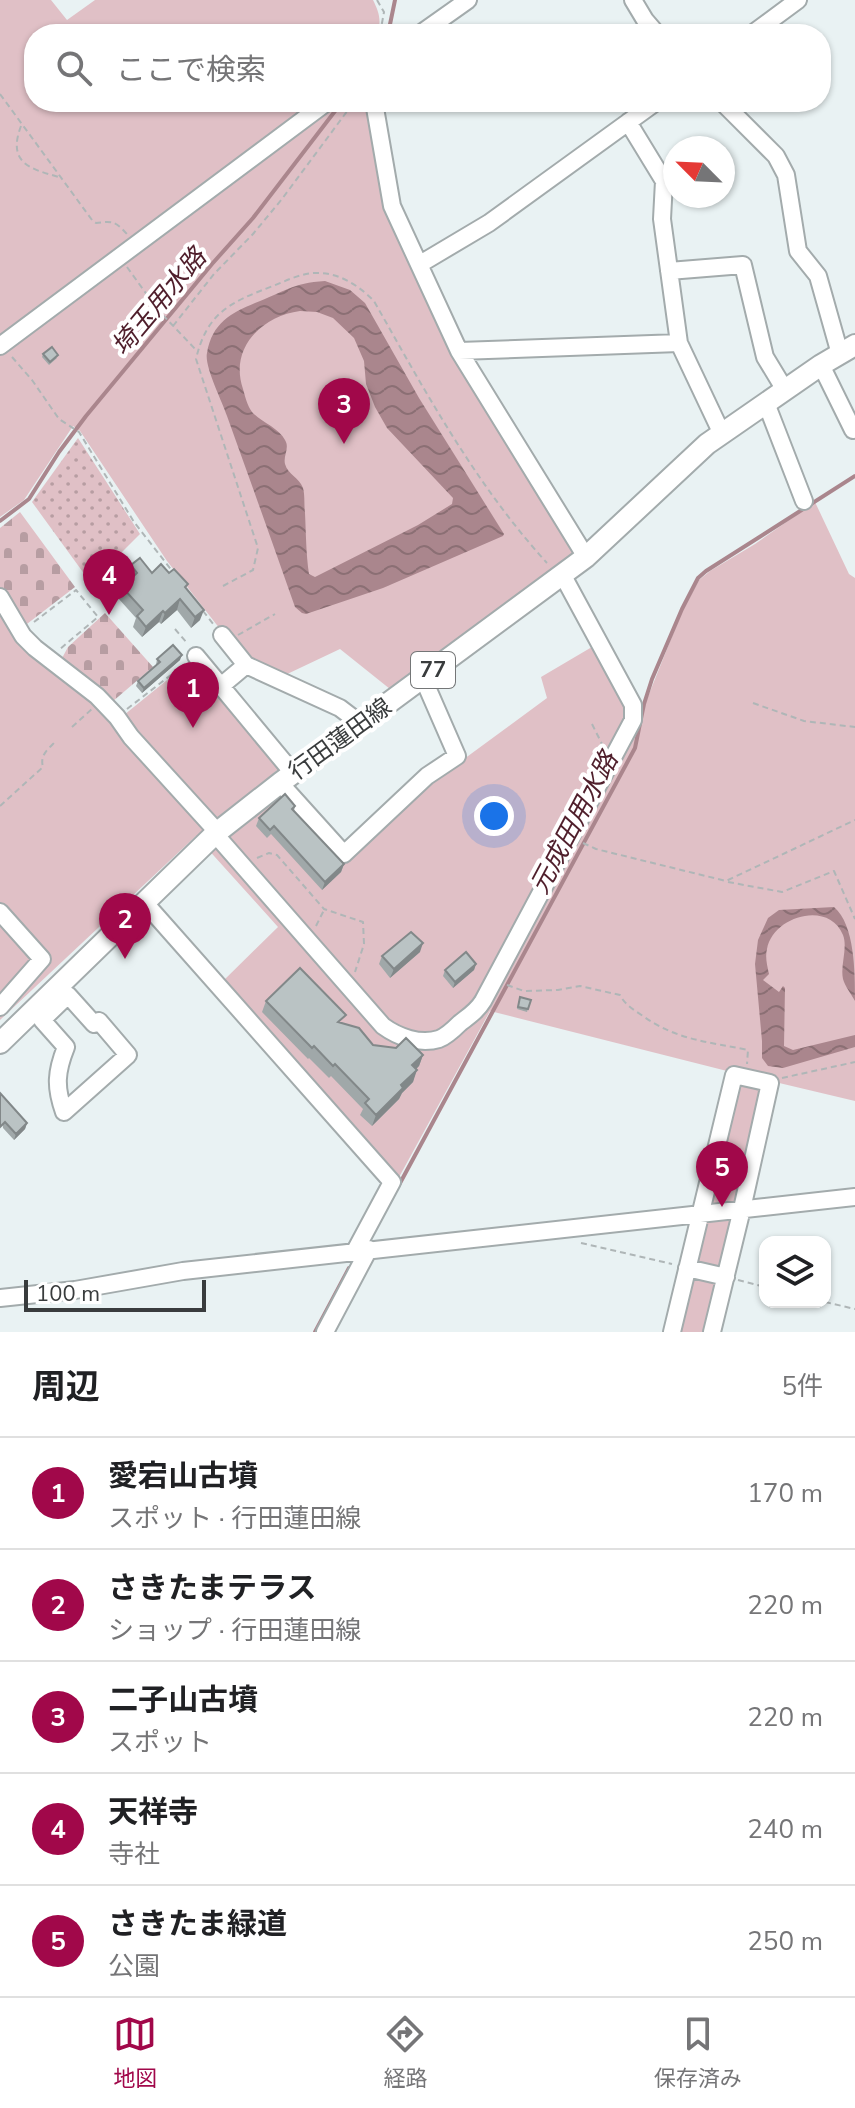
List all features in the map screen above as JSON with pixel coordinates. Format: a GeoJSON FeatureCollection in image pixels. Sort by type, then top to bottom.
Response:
{"type":"FeatureCollection","features":[{"type":"Feature","properties":{"kind":"main road","name":"行田蓮田線"},"geometry":{"type":"LineString","coordinates":[[0,1043],[145,903],[213,830],[423,678],[558,572],[586,557],[707,444],[821,365],[848,350]]}},
{"type":"Feature","properties":{"kind":"street"},"geometry":{"type":"LineString","coordinates":[[434,24],[468,0]]}},
{"type":"Feature","properties":{"kind":"street"},"geometry":{"type":"LineString","coordinates":[[633,0],[648,24]]}},
{"type":"Feature","properties":{"kind":"street"},"geometry":{"type":"LineString","coordinates":[[764,24],[793,1]]}},
{"type":"Feature","properties":{"kind":"street"},"geometry":{"type":"LineString","coordinates":[[0,346],[314,112]]}},
{"type":"Feature","properties":{"kind":"street"},"geometry":{"type":"LineString","coordinates":[[376,112],[392,206],[459,351],[586,557]]}},
{"type":"Feature","properties":{"kind":"street"},"geometry":{"type":"LineString","coordinates":[[420,264],[489,223],[642,112]]}},
{"type":"Feature","properties":{"kind":"street"},"geometry":{"type":"LineString","coordinates":[[732,112],[776,156],[786,175],[798,251],[818,276],[848,350]]}},
{"type":"Feature","properties":{"kind":"street"},"geometry":{"type":"LineString","coordinates":[[628,122],[664,181],[662,219],[679,343],[722,434]]}},
{"type":"Feature","properties":{"kind":"street"},"geometry":{"type":"LineString","coordinates":[[669,271],[743,265],[765,357],[785,390]]}},
{"type":"Feature","properties":{"kind":"street"},"geometry":{"type":"LineString","coordinates":[[459,351],[679,343]]}},
{"type":"Feature","properties":{"kind":"street"},"geometry":{"type":"LineString","coordinates":[[821,365],[855,429]]}},
{"type":"Feature","properties":{"kind":"street"},"geometry":{"type":"LineString","coordinates":[[766,403],[804,501]]}},
{"type":"Feature","properties":{"kind":"street"},"geometry":{"type":"LineString","coordinates":[[0,597],[23,636],[91,690],[117,717],[131,737],[383,1026],[395,1035],[435,1040],[478,1010],[633,720],[633,705],[558,572]]}},
{"type":"Feature","properties":{"kind":"street"},"geometry":{"type":"LineString","coordinates":[[224,639],[246,665],[340,708],[361,724]]}},
{"type":"Feature","properties":{"kind":"street"},"geometry":{"type":"LineString","coordinates":[[192,650],[344,854],[427,776],[457,756],[423,678]]}},
{"type":"Feature","properties":{"kind":"street"},"geometry":{"type":"LineString","coordinates":[[221,686],[246,665]]}},
{"type":"Feature","properties":{"kind":"street"},"geometry":{"type":"LineString","coordinates":[[145,903],[392,1182],[325,1332]]}},
{"type":"Feature","properties":{"kind":"street"},"geometry":{"type":"LineString","coordinates":[[0,912],[42,959],[0,1007]]}},
{"type":"Feature","properties":{"kind":"street"},"geometry":{"type":"LineString","coordinates":[[68,995],[94,1024],[99,1021],[128,1055],[64,1112],[57,1078],[66,1047],[42,1020],[68,995]]}},
{"type":"Feature","properties":{"kind":"street"},"geometry":{"type":"LineString","coordinates":[[672,1332],[734,1075],[770,1083],[712,1332]]}},
{"type":"Feature","properties":{"kind":"street"},"geometry":{"type":"LineString","coordinates":[[0,1298],[75,1290],[183,1271],[855,1197]]}},
{"type":"Feature","properties":{"kind":"street"},"geometry":{"type":"LineString","coordinates":[[687,1268],[726,1277]]}},
{"type":"Feature","properties":{"kind":"path"},"geometry":{"type":"LineString","coordinates":[[377,0],[384,12],[382,24]]}},
{"type":"Feature","properties":{"kind":"path"},"geometry":{"type":"LineString","coordinates":[[0,94],[92,220],[118,224],[136,244]]}},
{"type":"Feature","properties":{"kind":"path"},"geometry":{"type":"LineString","coordinates":[[173,326],[214,274],[282,199],[347,112]]}},
{"type":"Feature","properties":{"kind":"path"},"geometry":{"type":"LineString","coordinates":[[21,124],[17,137],[19,157],[34,171],[60,177]]}},
{"type":"Feature","properties":{"kind":"path"},"geometry":{"type":"LineString","coordinates":[[119,257],[162,314],[198,352]]}},
{"type":"Feature","properties":{"kind":"path"},"geometry":{"type":"LineString","coordinates":[[223,586],[253,570],[258,548],[196,359],[200,342],[225,308],[237,300],[302,274],[322,272],[343,278],[374,301],[480,480],[516,529],[558,572]]}},
{"type":"Feature","properties":{"kind":"path"},"geometry":{"type":"LineString","coordinates":[[0,346],[32,380],[59,419],[77,431],[134,522],[173,572]]}},
{"type":"Feature","properties":{"kind":"path"},"geometry":{"type":"LineString","coordinates":[[32,624],[76,590],[98,617],[60,650]]}},
{"type":"Feature","properties":{"kind":"path"},"geometry":{"type":"LineString","coordinates":[[202,610],[224,639],[275,614]]}},
{"type":"Feature","properties":{"kind":"path"},"geometry":{"type":"LineString","coordinates":[[117,717],[192,650],[175,629]]}},
{"type":"Feature","properties":{"kind":"path"},"geometry":{"type":"LineString","coordinates":[[72,727],[101,700]]}},
{"type":"Feature","properties":{"kind":"path"},"geometry":{"type":"LineString","coordinates":[[753,703],[804,721],[855,727]]}},
{"type":"Feature","properties":{"kind":"path"},"geometry":{"type":"LineString","coordinates":[[592,724],[610,762]]}},
{"type":"Feature","properties":{"kind":"path"},"geometry":{"type":"LineString","coordinates":[[0,806],[43,767],[43,754],[54,743]]}},
{"type":"Feature","properties":{"kind":"path"},"geometry":{"type":"LineString","coordinates":[[726,881],[855,820]]}},
{"type":"Feature","properties":{"kind":"path"},"geometry":{"type":"LineString","coordinates":[[588,845],[726,881],[782,892],[834,871],[855,919]]}},
{"type":"Feature","properties":{"kind":"path"},"geometry":{"type":"LineString","coordinates":[[254,859],[269,853],[277,855],[324,909],[363,922],[364,944],[350,988]]}},
{"type":"Feature","properties":{"kind":"path"},"geometry":{"type":"LineString","coordinates":[[315,927],[324,909]]}},
{"type":"Feature","properties":{"kind":"path"},"geometry":{"type":"LineString","coordinates":[[512,987],[524,991],[580,986],[620,995],[625,1003],[674,1035],[748,1050],[747,1071]]}},
{"type":"Feature","properties":{"kind":"path"},"geometry":{"type":"LineString","coordinates":[[776,1079],[855,1062]]}},
{"type":"Feature","properties":{"kind":"path"},"geometry":{"type":"LineString","coordinates":[[582,1243],[687,1268]]}},
{"type":"Feature","properties":{"kind":"path"},"geometry":{"type":"LineString","coordinates":[[726,1277],[759,1285]]}},
{"type":"Feature","properties":{"kind":"path"},"geometry":{"type":"LineString","coordinates":[[831,1303],[855,1309]]}},
{"type":"Feature","properties":{"kind":"green space"},"geometry":{"type":"Polygon","coordinates":[[[0,0],[51,0],[67,20],[95,0],[373,0],[379,24],[24,24],[24,112],[373,112],[387,205],[575,551],[390,689],[340,649],[283,676],[246,660],[167,561],[80,431],[73,426],[24,500],[0,517],[0,0]]]}},
{"type":"Feature","properties":{"kind":"green space"},"geometry":{"type":"Polygon","coordinates":[[[78,438],[140,534],[106,568],[97,563],[85,575],[32,502],[78,438]]]}},
{"type":"Feature","properties":{"kind":"green space"},"geometry":{"type":"Polygon","coordinates":[[[815,502],[849,574],[855,578],[855,1101],[775,1082],[715,1332],[670,1332],[731,1072],[490,1011],[398,1179],[221,983],[278,927],[196,836],[0,1020],[0,588],[27,634],[124,715],[193,659],[281,767],[268,778],[343,860],[431,776],[464,759],[547,698],[541,677],[597,644],[630,709],[643,712],[681,614],[699,580],[815,502]]]}},
{"type":"Feature","properties":{"kind":"green space"},"geometry":{"type":"Polygon","coordinates":[[[20,512],[75,587],[23,627],[0,588],[0,528],[20,512]]]}},
{"type":"Feature","properties":{"kind":"green space"},"geometry":{"type":"Polygon","coordinates":[[[105,613],[153,667],[112,702],[61,660],[68,647],[105,613]]]}},
{"type":"Feature","properties":{"kind":"water"},"geometry":{"type":"Polygon","coordinates":[[[325,281],[350,290],[365,303],[419,398],[504,534],[383,588],[306,614],[295,607],[211,375],[207,353],[213,334],[231,315],[288,289],[325,281]],[[317,312],[286,314],[262,327],[245,348],[240,374],[245,398],[252,412],[282,436],[287,449],[285,464],[304,491],[309,574],[315,577],[418,525],[452,504],[453,498],[387,428],[366,384],[364,361],[354,338],[333,318],[317,312]]]}},
{"type":"Feature","properties":{"kind":"water"},"geometry":{"type":"Polygon","coordinates":[[[834,907],[841,915],[850,937],[855,1001],[843,979],[843,935],[836,924],[814,915],[790,921],[771,937],[766,958],[769,974],[763,980],[779,992],[783,986],[785,988],[784,1046],[793,1050],[855,1035],[855,1047],[783,1068],[768,1066],[762,1058],[755,964],[758,940],[768,918],[779,910],[834,907]]]}},
{"type":"Feature","properties":{"kind":"building"},"geometry":{"type":"Polygon","coordinates":[[[52,347],[58,355],[50,362],[43,354],[52,347]]]}},
{"type":"Feature","properties":{"kind":"building"},"geometry":{"type":"Polygon","coordinates":[[[140,558],[152,573],[161,564],[169,573],[174,569],[188,584],[185,587],[204,610],[195,617],[180,599],[146,627],[137,616],[143,610],[122,587],[137,573],[131,565],[140,558]]]}},
{"type":"Feature","properties":{"kind":"building"},"geometry":{"type":"Polygon","coordinates":[[[173,645],[182,655],[144,688],[138,681],[160,662],[157,659],[173,645]]]}},
{"type":"Feature","properties":{"kind":"building"},"geometry":{"type":"Polygon","coordinates":[[[285,794],[295,806],[292,809],[344,864],[325,882],[274,826],[270,830],[259,818],[285,794]]]}},
{"type":"Feature","properties":{"kind":"building"},"geometry":{"type":"Polygon","coordinates":[[[411,932],[423,943],[394,969],[382,956],[411,932]]]}},
{"type":"Feature","properties":{"kind":"building"},"geometry":{"type":"Polygon","coordinates":[[[466,952],[476,964],[455,982],[445,970],[466,952]]]}},
{"type":"Feature","properties":{"kind":"building"},"geometry":{"type":"Polygon","coordinates":[[[300,968],[346,1015],[338,1022],[359,1028],[373,1045],[396,1048],[406,1038],[423,1055],[412,1065],[417,1070],[401,1085],[403,1088],[376,1115],[365,1103],[369,1099],[266,1001],[300,968]]]}},
{"type":"Feature","properties":{"kind":"building"},"geometry":{"type":"Polygon","coordinates":[[[520,997],[531,1000],[528,1009],[518,1007],[520,997]]]}},
{"type":"Feature","properties":{"kind":"building"},"geometry":{"type":"Polygon","coordinates":[[[0,1093],[27,1123],[16,1134],[5,1122],[0,1127],[0,1093]]]}},
{"type":"Feature","properties":{"kind":"waterway","name":"埼玉用水路"},"geometry":{"type":"LineString","coordinates":[[390,24],[395,0]]}},
{"type":"Feature","properties":{"kind":"waterway","name":"埼玉用水路"},"geometry":{"type":"LineString","coordinates":[[0,521],[29,499],[86,416],[253,218],[334,112]]}},
{"type":"Feature","properties":{"kind":"waterway","name":"元成田用水路"},"geometry":{"type":"LineString","coordinates":[[399,1185],[635,748],[652,679],[698,578],[855,476]]}},
{"type":"Feature","properties":{"kind":"waterway","name":"元成田用水路"},"geometry":{"type":"LineString","coordinates":[[315,1332],[349,1268]]}},
{"type":"Feature","properties":{"kind":"place","name":"二子山古墳"},"geometry":{"type":"Point","coordinates":[344,444]}},
{"type":"Feature","properties":{"kind":"place","name":"天祥寺"},"geometry":{"type":"Point","coordinates":[109,615]}},
{"type":"Feature","properties":{"kind":"place","name":"愛宕山古墳"},"geometry":{"type":"Point","coordinates":[193,728]}},
{"type":"Feature","properties":{"kind":"place","name":"さきたまテラス"},"geometry":{"type":"Point","coordinates":[125,959]}},
{"type":"Feature","properties":{"kind":"place","name":"さきたま緑道"},"geometry":{"type":"Point","coordinates":[722,1207]}}]}
